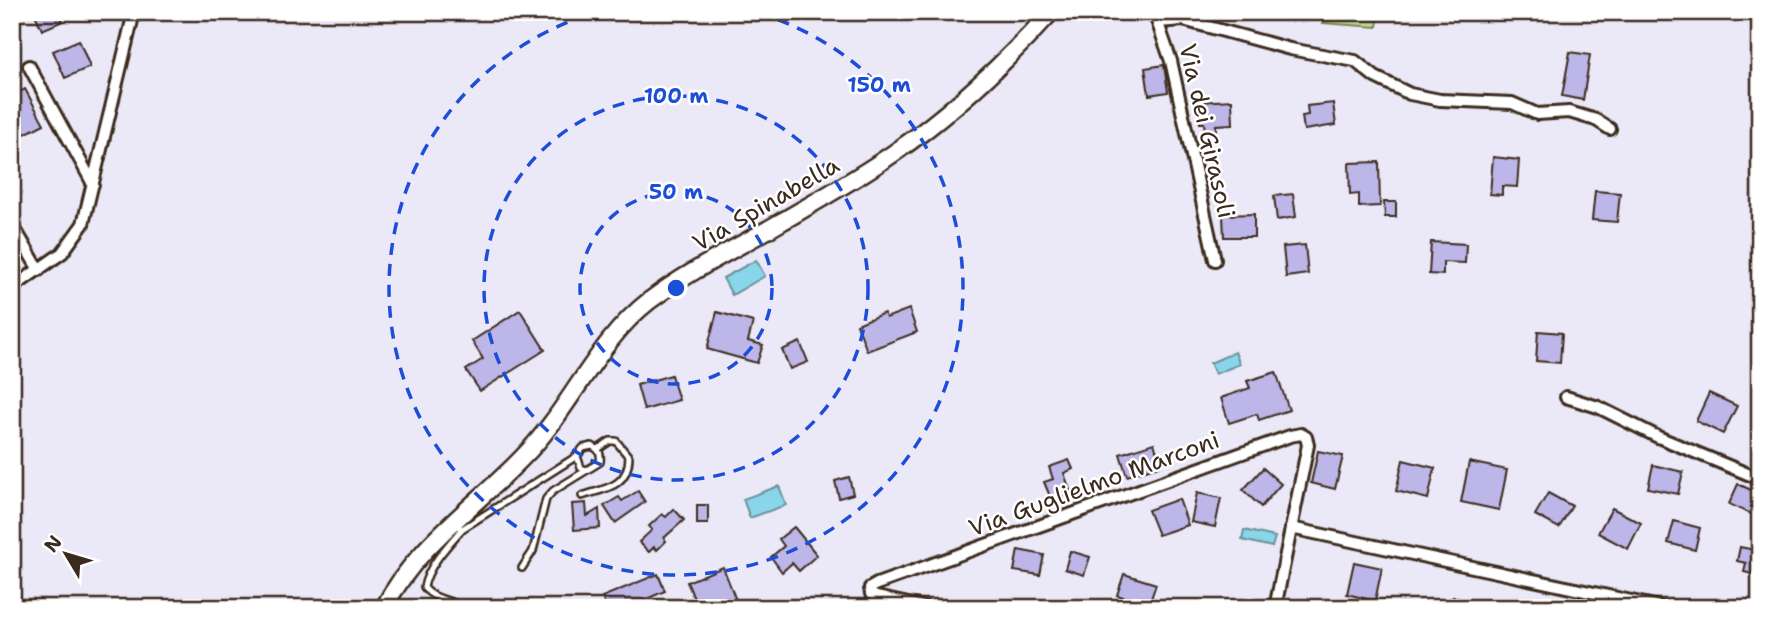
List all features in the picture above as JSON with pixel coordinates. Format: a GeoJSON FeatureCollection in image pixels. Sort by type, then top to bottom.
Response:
{"type":"FeatureCollection","features":[{"type":"Feature","properties":{"kind":"street"},"geometry":{"type":"LineString","coordinates":[[12,288],[62,253],[79,233],[134,12]]}},
{"type":"Feature","properties":{"kind":"street","name":"Via Spinabella"},"geometry":{"type":"LineString","coordinates":[[384,608],[402,577],[457,526],[537,443],[606,349],[646,304],[676,282],[780,223],[894,153],[988,77],[1052,12]]}},
{"type":"Feature","properties":{"kind":"street"},"geometry":{"type":"LineString","coordinates":[[1156,17],[1183,20],[1290,49],[1355,61],[1376,77],[1410,94],[1440,100],[1512,103],[1537,114],[1569,112],[1596,120],[1610,129]]}},
{"type":"Feature","properties":{"kind":"street","name":"Via dei Girasoli"},"geometry":{"type":"LineString","coordinates":[[1156,17],[1171,61],[1215,260]]}},
{"type":"Feature","properties":{"kind":"street"},"geometry":{"type":"LineString","coordinates":[[29,66],[93,184]]}},
{"type":"Feature","properties":{"kind":"street"},"geometry":{"type":"LineString","coordinates":[[12,224],[39,270]]}},
{"type":"Feature","properties":{"kind":"street"},"geometry":{"type":"LineString","coordinates":[[1566,397],[1598,407],[1658,437],[1760,479]]}},
{"type":"Feature","properties":{"kind":"street","name":"Via Guglielmo Marconi"},"geometry":{"type":"LineString","coordinates":[[927,608],[876,597],[871,594],[870,588],[1277,441],[1301,435],[1306,436],[1308,445],[1275,608]]}},
{"type":"Feature","properties":{"kind":"street"},"geometry":{"type":"LineString","coordinates":[[1291,528],[1664,608]]}},
{"type":"Feature","properties":{"kind":"lane"},"geometry":{"type":"LineString","coordinates":[[582,496],[615,485],[628,470],[629,457],[616,441],[610,440],[598,449]]}},
{"type":"Feature","properties":{"kind":"lane"},"geometry":{"type":"LineString","coordinates":[[466,608],[430,594],[424,587],[457,526],[577,456],[583,448],[592,446],[598,449],[600,462],[553,491],[546,499],[533,551],[522,568]]}},
{"type":"Feature","properties":{"kind":"lane"},"geometry":{"type":"LineString","coordinates":[[577,456],[581,468],[587,470]]}},
{"type":"Feature","properties":{"kind":"green space"},"geometry":{"type":"Polygon","coordinates":[[[1324,12],[1379,12],[1377,27],[1323,23],[1324,12]]]}},
{"type":"Feature","properties":{"kind":"water"},"geometry":{"type":"Polygon","coordinates":[[[756,260],[765,276],[732,295],[723,278],[756,260]]]}},
{"type":"Feature","properties":{"kind":"water"},"geometry":{"type":"Polygon","coordinates":[[[1235,352],[1240,364],[1215,374],[1210,363],[1235,352]]]}},
{"type":"Feature","properties":{"kind":"water"},"geometry":{"type":"Polygon","coordinates":[[[779,486],[786,505],[750,518],[743,499],[779,486]]]}},
{"type":"Feature","properties":{"kind":"water"},"geometry":{"type":"Polygon","coordinates":[[[1244,530],[1275,537],[1272,547],[1242,540],[1244,530]]]}},
{"type":"Feature","properties":{"kind":"building"},"geometry":{"type":"Polygon","coordinates":[[[34,12],[59,12],[63,21],[42,30],[34,12]]]}},
{"type":"Feature","properties":{"kind":"building"},"geometry":{"type":"Polygon","coordinates":[[[79,40],[90,67],[65,78],[53,51],[79,40]]]}},
{"type":"Feature","properties":{"kind":"building"},"geometry":{"type":"Polygon","coordinates":[[[1570,52],[1590,55],[1583,100],[1562,96],[1570,52]]]}},
{"type":"Feature","properties":{"kind":"building"},"geometry":{"type":"Polygon","coordinates":[[[1164,65],[1168,92],[1149,95],[1145,68],[1164,65]]]}},
{"type":"Feature","properties":{"kind":"building"},"geometry":{"type":"Polygon","coordinates":[[[25,89],[44,124],[21,136],[12,120],[12,96],[25,89]]]}},
{"type":"Feature","properties":{"kind":"building"},"geometry":{"type":"Polygon","coordinates":[[[1232,100],[1233,124],[1216,125],[1216,131],[1205,132],[1204,123],[1200,123],[1199,102],[1232,100]]]}},
{"type":"Feature","properties":{"kind":"building"},"geometry":{"type":"Polygon","coordinates":[[[1333,103],[1336,125],[1304,130],[1302,116],[1308,115],[1307,106],[1333,103]]]}},
{"type":"Feature","properties":{"kind":"building"},"geometry":{"type":"Polygon","coordinates":[[[1493,157],[1519,160],[1517,187],[1502,186],[1502,195],[1490,194],[1493,157]]]}},
{"type":"Feature","properties":{"kind":"building"},"geometry":{"type":"Polygon","coordinates":[[[1379,162],[1380,206],[1359,207],[1359,194],[1350,195],[1349,163],[1379,162]]]}},
{"type":"Feature","properties":{"kind":"building"},"geometry":{"type":"Polygon","coordinates":[[[1595,191],[1620,193],[1617,222],[1592,220],[1595,191]]]}},
{"type":"Feature","properties":{"kind":"building"},"geometry":{"type":"Polygon","coordinates":[[[1293,194],[1296,217],[1277,220],[1274,196],[1293,194]]]}},
{"type":"Feature","properties":{"kind":"building"},"geometry":{"type":"Polygon","coordinates":[[[1384,202],[1396,202],[1396,217],[1385,217],[1384,202]]]}},
{"type":"Feature","properties":{"kind":"building"},"geometry":{"type":"Polygon","coordinates":[[[1254,214],[1254,237],[1224,237],[1223,215],[1254,214]]]}},
{"type":"Feature","properties":{"kind":"building"},"geometry":{"type":"Polygon","coordinates":[[[1431,242],[1466,244],[1465,263],[1443,262],[1443,275],[1429,274],[1431,242]]]}},
{"type":"Feature","properties":{"kind":"building"},"geometry":{"type":"Polygon","coordinates":[[[1305,245],[1308,274],[1286,277],[1283,247],[1305,245]]]}},
{"type":"Feature","properties":{"kind":"building"},"geometry":{"type":"Polygon","coordinates":[[[909,309],[917,332],[867,351],[857,324],[884,313],[886,318],[909,309]]]}},
{"type":"Feature","properties":{"kind":"building"},"geometry":{"type":"Polygon","coordinates":[[[520,310],[545,350],[480,391],[466,370],[483,359],[472,341],[520,310]]]}},
{"type":"Feature","properties":{"kind":"building"},"geometry":{"type":"Polygon","coordinates":[[[717,312],[753,322],[748,341],[763,345],[757,363],[707,349],[717,312]]]}},
{"type":"Feature","properties":{"kind":"building"},"geometry":{"type":"Polygon","coordinates":[[[1538,331],[1562,333],[1560,363],[1536,361],[1538,331]]]}},
{"type":"Feature","properties":{"kind":"building"},"geometry":{"type":"Polygon","coordinates":[[[800,342],[808,362],[790,369],[782,350],[800,342]]]}},
{"type":"Feature","properties":{"kind":"building"},"geometry":{"type":"Polygon","coordinates":[[[1276,372],[1289,410],[1259,420],[1257,414],[1229,423],[1221,398],[1250,388],[1247,381],[1276,372]]]}},
{"type":"Feature","properties":{"kind":"building"},"geometry":{"type":"Polygon","coordinates":[[[671,375],[679,400],[644,410],[637,385],[671,375]]]}},
{"type":"Feature","properties":{"kind":"building"},"geometry":{"type":"Polygon","coordinates":[[[1709,393],[1737,406],[1723,434],[1696,421],[1709,393]]]}},
{"type":"Feature","properties":{"kind":"building"},"geometry":{"type":"Polygon","coordinates":[[[1154,443],[1161,465],[1127,476],[1120,454],[1154,443]]]}},
{"type":"Feature","properties":{"kind":"building"},"geometry":{"type":"Polygon","coordinates":[[[1318,451],[1343,456],[1335,489],[1311,483],[1318,451]]]}},
{"type":"Feature","properties":{"kind":"building"},"geometry":{"type":"Polygon","coordinates":[[[1069,460],[1073,469],[1064,473],[1071,493],[1052,501],[1044,482],[1053,479],[1049,467],[1069,460]]]}},
{"type":"Feature","properties":{"kind":"building"},"geometry":{"type":"Polygon","coordinates":[[[1403,460],[1435,468],[1428,499],[1396,491],[1403,460]]]}},
{"type":"Feature","properties":{"kind":"building"},"geometry":{"type":"Polygon","coordinates":[[[1469,462],[1507,470],[1499,510],[1461,502],[1469,462]]]}},
{"type":"Feature","properties":{"kind":"building"},"geometry":{"type":"Polygon","coordinates":[[[1653,465],[1683,472],[1678,494],[1648,488],[1653,465]]]}},
{"type":"Feature","properties":{"kind":"building"},"geometry":{"type":"Polygon","coordinates":[[[1263,468],[1281,484],[1261,507],[1243,490],[1263,468]]]}},
{"type":"Feature","properties":{"kind":"building"},"geometry":{"type":"Polygon","coordinates":[[[849,477],[853,494],[839,498],[835,481],[849,477]]]}},
{"type":"Feature","properties":{"kind":"building"},"geometry":{"type":"Polygon","coordinates":[[[1738,484],[1760,494],[1751,514],[1729,504],[1738,484]]]}},
{"type":"Feature","properties":{"kind":"building"},"geometry":{"type":"Polygon","coordinates":[[[638,491],[645,502],[615,523],[604,506],[619,497],[622,501],[638,491]]]}},
{"type":"Feature","properties":{"kind":"building"},"geometry":{"type":"Polygon","coordinates":[[[1197,493],[1221,498],[1215,527],[1191,522],[1197,493]]]}},
{"type":"Feature","properties":{"kind":"building"},"geometry":{"type":"Polygon","coordinates":[[[1548,493],[1572,506],[1559,528],[1535,515],[1548,493]]]}},
{"type":"Feature","properties":{"kind":"building"},"geometry":{"type":"Polygon","coordinates":[[[1179,499],[1188,525],[1158,535],[1148,510],[1179,499]]]}},
{"type":"Feature","properties":{"kind":"building"},"geometry":{"type":"Polygon","coordinates":[[[586,503],[587,516],[599,509],[600,528],[574,530],[572,504],[586,503]]]}},
{"type":"Feature","properties":{"kind":"building"},"geometry":{"type":"Polygon","coordinates":[[[697,505],[708,505],[708,524],[697,524],[697,505]]]}},
{"type":"Feature","properties":{"kind":"building"},"geometry":{"type":"Polygon","coordinates":[[[1612,508],[1641,523],[1628,549],[1598,533],[1612,508]]]}},
{"type":"Feature","properties":{"kind":"building"},"geometry":{"type":"Polygon","coordinates":[[[674,509],[684,520],[664,538],[666,541],[657,550],[654,547],[649,552],[639,542],[652,530],[649,526],[662,514],[666,517],[674,509]]]}},
{"type":"Feature","properties":{"kind":"building"},"geometry":{"type":"Polygon","coordinates":[[[1674,521],[1700,528],[1695,550],[1668,543],[1674,521]]]}},
{"type":"Feature","properties":{"kind":"building"},"geometry":{"type":"Polygon","coordinates":[[[794,527],[817,555],[799,571],[792,563],[782,572],[771,557],[784,546],[779,539],[794,527]]]}},
{"type":"Feature","properties":{"kind":"building"},"geometry":{"type":"Polygon","coordinates":[[[1740,547],[1760,551],[1760,576],[1744,572],[1746,563],[1737,561],[1740,547]]]}},
{"type":"Feature","properties":{"kind":"building"},"geometry":{"type":"Polygon","coordinates":[[[1018,550],[1044,555],[1040,575],[1014,571],[1018,550]]]}},
{"type":"Feature","properties":{"kind":"building"},"geometry":{"type":"Polygon","coordinates":[[[1070,551],[1090,557],[1084,575],[1065,569],[1070,551]]]}},
{"type":"Feature","properties":{"kind":"building"},"geometry":{"type":"Polygon","coordinates":[[[1354,562],[1382,568],[1375,601],[1347,594],[1354,562]]]}},
{"type":"Feature","properties":{"kind":"building"},"geometry":{"type":"Polygon","coordinates":[[[723,567],[739,608],[698,608],[687,582],[723,567]]]}},
{"type":"Feature","properties":{"kind":"building"},"geometry":{"type":"Polygon","coordinates":[[[658,574],[665,591],[626,608],[606,608],[602,597],[658,574]]]}},
{"type":"Feature","properties":{"kind":"building"},"geometry":{"type":"Polygon","coordinates":[[[1124,574],[1156,584],[1149,605],[1117,595],[1124,574]]]}},
{"type":"Feature","properties":{"kind":"building"},"geometry":{"type":"Polygon","coordinates":[[[1453,597],[1481,605],[1481,608],[1450,608],[1453,597]]]}}]}
